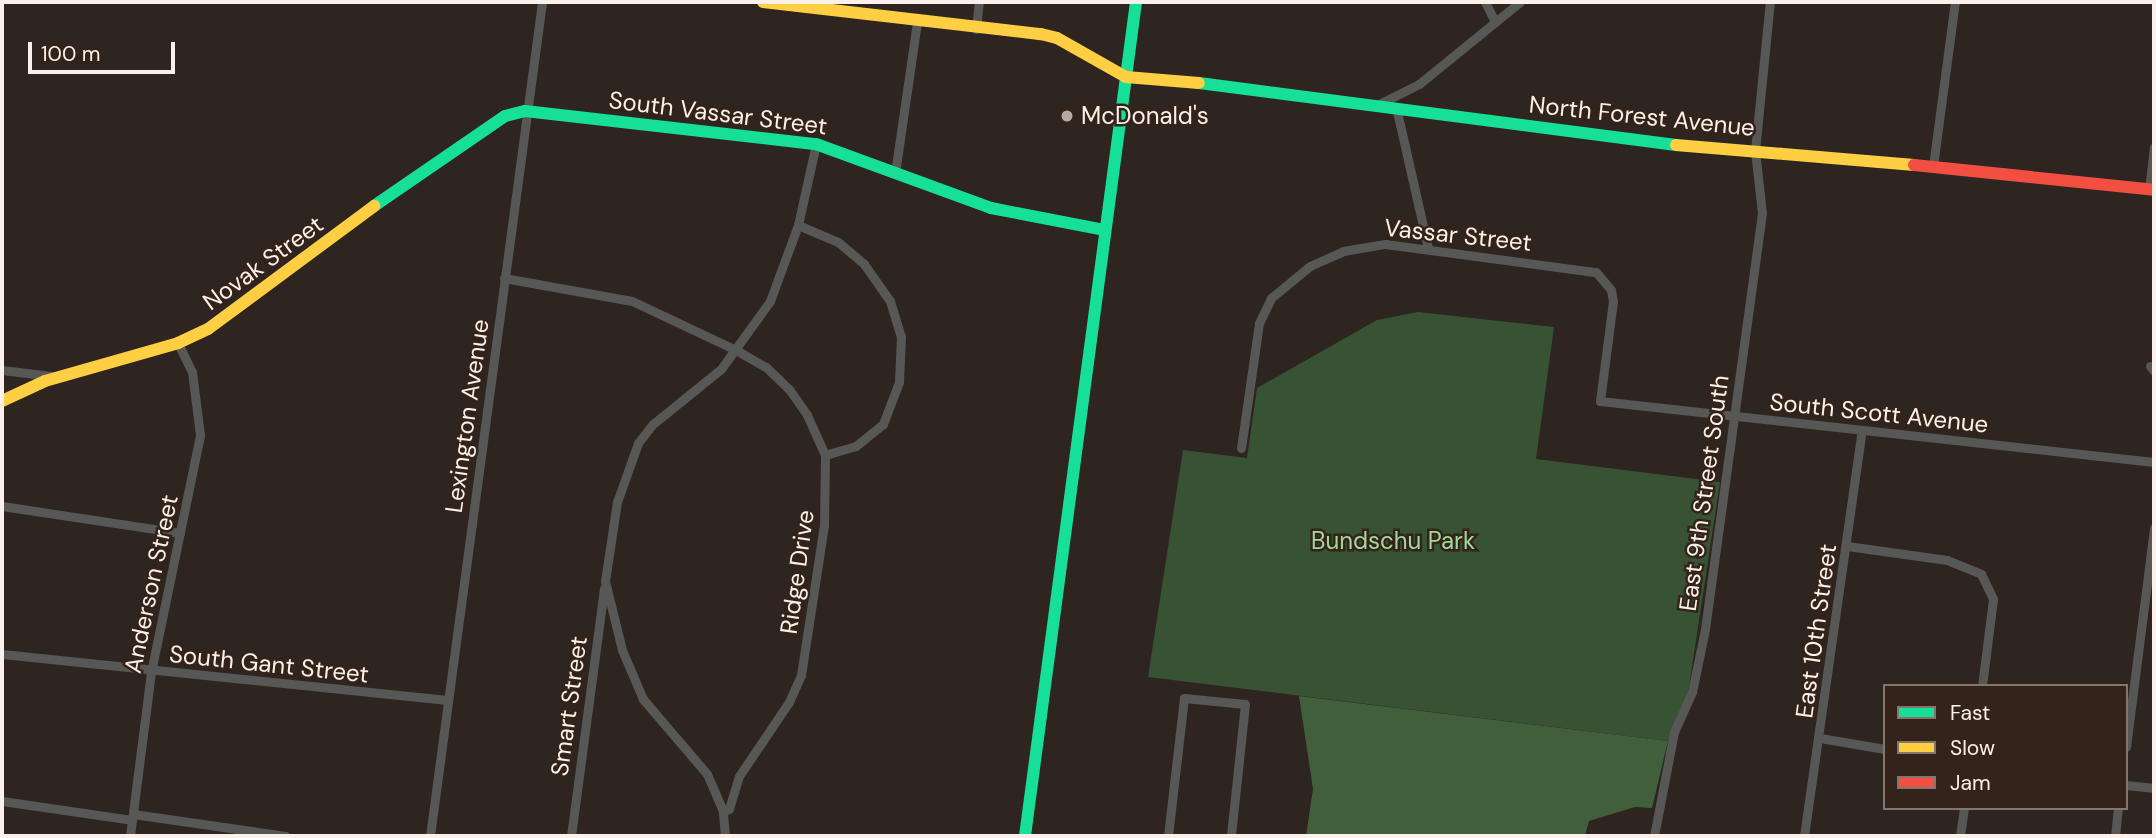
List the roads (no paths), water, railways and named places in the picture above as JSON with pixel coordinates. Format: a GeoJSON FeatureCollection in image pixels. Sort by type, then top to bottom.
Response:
{"type":"FeatureCollection","features":[{"type":"Feature","properties":{"kind":"street","name":"Lexington Avenue"},"geometry":{"type":"LineString","coordinates":[[430,836],[525,111],[542,2]]}},
{"type":"Feature","properties":{"kind":"street"},"geometry":{"type":"LineString","coordinates":[[763,2],[837,6],[917,22],[1041,34],[1057,38],[1126,77]]}},
{"type":"Feature","properties":{"kind":"street"},"geometry":{"type":"LineString","coordinates":[[976,29],[979,2]]}},
{"type":"Feature","properties":{"kind":"street"},"geometry":{"type":"LineString","coordinates":[[1025,836],[1136,2]]}},
{"type":"Feature","properties":{"kind":"street"},"geometry":{"type":"LineString","coordinates":[[1485,2],[1495,22]]}},
{"type":"Feature","properties":{"kind":"street"},"geometry":{"type":"LineString","coordinates":[[1377,105],[1419,84],[1520,2]]}},
{"type":"Feature","properties":{"kind":"street","name":"East 9th Street South"},"geometry":{"type":"LineString","coordinates":[[1654,836],[1674,732],[1692,692],[1705,629],[1762,213],[1755,150],[1770,2]]}},
{"type":"Feature","properties":{"kind":"street"},"geometry":{"type":"LineString","coordinates":[[1933,166],[1955,2]]}},
{"type":"Feature","properties":{"kind":"street"},"geometry":{"type":"LineString","coordinates":[[895,173],[917,22]]}},
{"type":"Feature","properties":{"kind":"street","name":"North Forest Avenue"},"geometry":{"type":"LineString","coordinates":[[1126,77],[1396,107],[1711,150],[1755,150],[1933,166],[2152,190]]}},
{"type":"Feature","properties":{"kind":"street"},"geometry":{"type":"LineString","coordinates":[[1396,107],[1428,247]]}},
{"type":"Feature","properties":{"kind":"street","name":"South Vassar Street"},"geometry":{"type":"LineString","coordinates":[[525,111],[816,144],[991,208],[1104,230]]}},
{"type":"Feature","properties":{"kind":"street","name":"Novak Street"},"geometry":{"type":"LineString","coordinates":[[2,401],[59,377],[178,343],[233,314],[372,207],[505,116],[525,111]]}},
{"type":"Feature","properties":{"kind":"street","name":"Smart Street"},"geometry":{"type":"LineString","coordinates":[[571,836],[617,502],[638,443],[736,350],[770,301],[798,225],[816,144]]}},
{"type":"Feature","properties":{"kind":"street"},"geometry":{"type":"LineString","coordinates":[[2152,190],[2154,147]]}},
{"type":"Feature","properties":{"kind":"street"},"geometry":{"type":"LineString","coordinates":[[798,225],[838,242],[864,264],[890,301],[901,336],[899,382],[883,424],[856,446],[825,455]]}},
{"type":"Feature","properties":{"kind":"street","name":"Vassar Street"},"geometry":{"type":"LineString","coordinates":[[1241,448],[1259,323],[1271,298],[1310,266],[1343,251],[1385,244],[1428,247],[1596,272],[1607,284],[1613,301],[1600,401]]}},
{"type":"Feature","properties":{"kind":"street","name":"Ridge Drive"},"geometry":{"type":"LineString","coordinates":[[504,278],[632,301],[736,350],[766,367],[789,389],[807,415],[825,455],[822,539],[801,675],[789,702],[739,776],[729,809],[723,811]]}},
{"type":"Feature","properties":{"kind":"street","name":"Anderson Street"},"geometry":{"type":"LineString","coordinates":[[130,836],[151,672],[200,435],[194,382],[178,343]]}},
{"type":"Feature","properties":{"kind":"street"},"geometry":{"type":"LineString","coordinates":[[2,370],[59,377]]}},
{"type":"Feature","properties":{"kind":"street","name":"South Scott Avenue"},"geometry":{"type":"LineString","coordinates":[[1600,401],[1862,432],[2154,462]]}},
{"type":"Feature","properties":{"kind":"street","name":"East 10th Street"},"geometry":{"type":"LineString","coordinates":[[1804,836],[1862,432]]}},
{"type":"Feature","properties":{"kind":"street"},"geometry":{"type":"LineString","coordinates":[[2,506],[180,533]]}},
{"type":"Feature","properties":{"kind":"street"},"geometry":{"type":"LineString","coordinates":[[2128,731],[2154,528]]}},
{"type":"Feature","properties":{"kind":"street"},"geometry":{"type":"LineString","coordinates":[[1847,546],[1947,560],[1983,577],[1993,599],[1982,684]]}},
{"type":"Feature","properties":{"kind":"street"},"geometry":{"type":"LineString","coordinates":[[605,581],[622,650],[643,699],[707,774],[723,811],[725,836]]}},
{"type":"Feature","properties":{"kind":"street","name":"South Gant Street"},"geometry":{"type":"LineString","coordinates":[[2,654],[151,672],[449,700]]}},
{"type":"Feature","properties":{"kind":"street"},"geometry":{"type":"LineString","coordinates":[[1168,836],[1184,698],[1245,704],[1231,836]]}},
{"type":"Feature","properties":{"kind":"street"},"geometry":{"type":"LineString","coordinates":[[1820,738],[1883,749]]}},
{"type":"Feature","properties":{"kind":"street"},"geometry":{"type":"LineString","coordinates":[[2128,785],[2154,788]]}},
{"type":"Feature","properties":{"kind":"street"},"geometry":{"type":"LineString","coordinates":[[2,801],[285,836]]}},
{"type":"Feature","properties":{"kind":"street"},"geometry":{"type":"LineString","coordinates":[[1960,836],[1964,810]]}},
{"type":"Feature","properties":{"kind":"street"},"geometry":{"type":"LineString","coordinates":[[2115,836],[2118,810]]}},
{"type":"Feature","properties":{"kind":"place","name":"McDonald's"},"geometry":{"type":"Point","coordinates":[1067,116]}},
{"type":"Feature","properties":{"kind":"park label","name":"Bundschu Park"},"geometry":{"type":"Point","coordinates":[1393,541]}}]}
